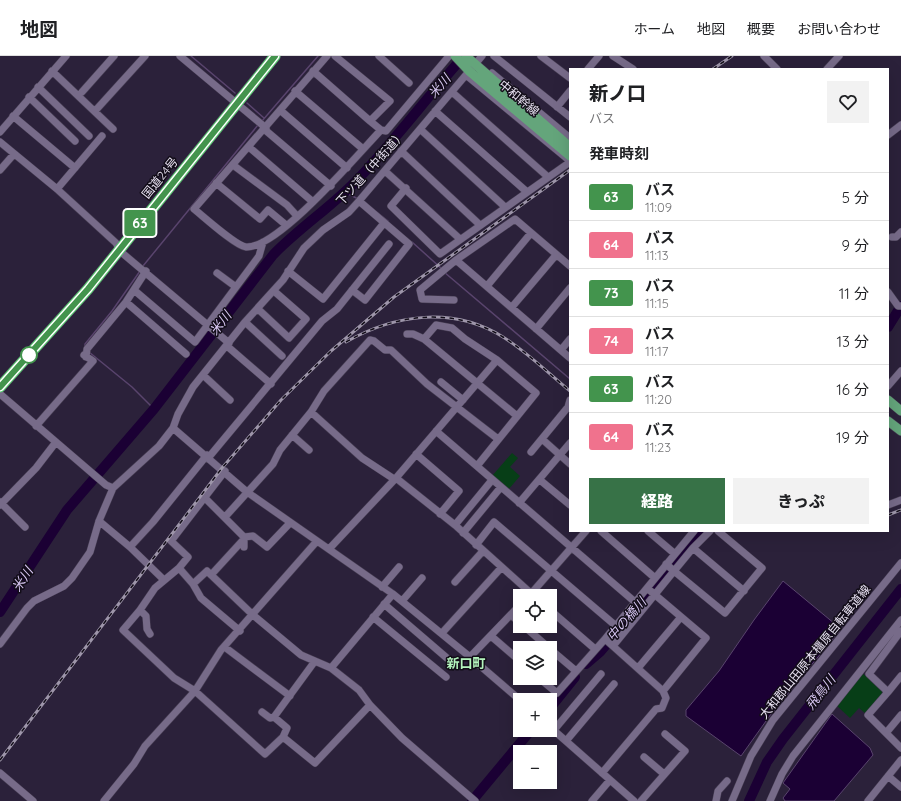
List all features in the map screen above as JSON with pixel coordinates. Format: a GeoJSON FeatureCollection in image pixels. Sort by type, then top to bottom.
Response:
{"type":"FeatureCollection","features":[{"type":"Feature","properties":{"kind":"highway","name":"国道24号"},"geometry":{"type":"LineString","coordinates":[[0,387],[88,289],[275,56]]}},
{"type":"Feature","properties":{"kind":"main road","name":"中和幹線"},"geometry":{"type":"LineString","coordinates":[[455,56],[471,64],[569,155]]}},
{"type":"Feature","properties":{"kind":"main road","name":"中和幹線"},"geometry":{"type":"LineString","coordinates":[[506,98],[569,146]]}},
{"type":"Feature","properties":{"kind":"main road"},"geometry":{"type":"LineString","coordinates":[[889,403],[901,431]]}},
{"type":"Feature","properties":{"kind":"main road"},"geometry":{"type":"LineString","coordinates":[[893,414],[901,426]]}},
{"type":"Feature","properties":{"kind":"street"},"geometry":{"type":"LineString","coordinates":[[82,92],[114,56]]}},
{"type":"Feature","properties":{"kind":"street"},"geometry":{"type":"LineString","coordinates":[[95,111],[145,56]]}},
{"type":"Feature","properties":{"kind":"street"},"geometry":{"type":"LineString","coordinates":[[180,56],[237,103],[331,186]]}},
{"type":"Feature","properties":{"kind":"street"},"geometry":{"type":"LineString","coordinates":[[327,56],[295,91],[194,210],[237,243],[246,247],[263,242],[298,216],[331,186],[381,130]]}},
{"type":"Feature","properties":{"kind":"street"},"geometry":{"type":"LineString","coordinates":[[335,56],[390,102],[370,121]]}},
{"type":"Feature","properties":{"kind":"street"},"geometry":{"type":"LineString","coordinates":[[379,56],[409,83]]}},
{"type":"Feature","properties":{"kind":"street"},"geometry":{"type":"LineString","coordinates":[[313,71],[370,121],[381,130],[386,131],[449,56]]}},
{"type":"Feature","properties":{"kind":"street"},"geometry":{"type":"LineString","coordinates":[[494,56],[569,116]]}},
{"type":"Feature","properties":{"kind":"street"},"geometry":{"type":"LineString","coordinates":[[541,56],[569,77]]}},
{"type":"Feature","properties":{"kind":"street"},"geometry":{"type":"LineString","coordinates":[[589,68],[599,56]]}},
{"type":"Feature","properties":{"kind":"street"},"geometry":{"type":"LineString","coordinates":[[764,56],[772,67]]}},
{"type":"Feature","properties":{"kind":"street"},"geometry":{"type":"LineString","coordinates":[[828,68],[839,56]]}},
{"type":"Feature","properties":{"kind":"street"},"geometry":{"type":"LineString","coordinates":[[0,132],[52,71],[62,57]]}},
{"type":"Feature","properties":{"kind":"street"},"geometry":{"type":"LineString","coordinates":[[618,57],[632,68]]}},
{"type":"Feature","properties":{"kind":"street"},"geometry":{"type":"LineString","coordinates":[[471,64],[569,137]]}},
{"type":"Feature","properties":{"kind":"street"},"geometry":{"type":"LineString","coordinates":[[471,64],[569,160]]}},
{"type":"Feature","properties":{"kind":"street","name":"下ツ道（中街道）"},"geometry":{"type":"LineString","coordinates":[[0,644],[3,632],[34,601],[64,586],[72,578],[90,552],[99,522],[113,488],[159,446],[173,428],[185,400],[203,375],[245,322],[274,291],[304,248],[323,230],[349,212],[359,201],[452,92],[471,64]]}},
{"type":"Feature","properties":{"kind":"street"},"geometry":{"type":"LineString","coordinates":[[52,71],[113,129]]}},
{"type":"Feature","properties":{"kind":"street"},"geometry":{"type":"LineString","coordinates":[[38,87],[89,136]]}},
{"type":"Feature","properties":{"kind":"street"},"geometry":{"type":"LineString","coordinates":[[295,91],[363,149]]}},
{"type":"Feature","properties":{"kind":"street"},"geometry":{"type":"LineString","coordinates":[[452,92],[548,177]]}},
{"type":"Feature","properties":{"kind":"street"},"geometry":{"type":"LineString","coordinates":[[557,107],[569,92]]}},
{"type":"Feature","properties":{"kind":"street"},"geometry":{"type":"LineString","coordinates":[[29,97],[75,141]]}},
{"type":"Feature","properties":{"kind":"street"},"geometry":{"type":"LineString","coordinates":[[280,110],[347,168]]}},
{"type":"Feature","properties":{"kind":"street"},"geometry":{"type":"LineString","coordinates":[[435,111],[527,192]]}},
{"type":"Feature","properties":{"kind":"street"},"geometry":{"type":"LineString","coordinates":[[13,116],[74,168]]}},
{"type":"Feature","properties":{"kind":"street"},"geometry":{"type":"LineString","coordinates":[[420,129],[505,207]]}},
{"type":"Feature","properties":{"kind":"street"},"geometry":{"type":"LineString","coordinates":[[889,134],[900,129]]}},
{"type":"Feature","properties":{"kind":"street"},"geometry":{"type":"LineString","coordinates":[[57,189],[102,136]]}},
{"type":"Feature","properties":{"kind":"street"},"geometry":{"type":"LineString","coordinates":[[0,142],[57,189],[119,245],[120,248],[143,269],[209,326],[271,384]]}},
{"type":"Feature","properties":{"kind":"street"},"geometry":{"type":"LineString","coordinates":[[249,147],[313,202]]}},
{"type":"Feature","properties":{"kind":"street"},"geometry":{"type":"LineString","coordinates":[[402,151],[480,225]]}},
{"type":"Feature","properties":{"kind":"street"},"geometry":{"type":"LineString","coordinates":[[0,170],[14,154]]}},
{"type":"Feature","properties":{"kind":"street"},"geometry":{"type":"LineString","coordinates":[[406,188],[391,206],[440,254],[569,162]]}},
{"type":"Feature","properties":{"kind":"street"},"geometry":{"type":"LineString","coordinates":[[233,165],[287,205],[298,216]]}},
{"type":"Feature","properties":{"kind":"street"},"geometry":{"type":"LineString","coordinates":[[385,171],[406,188],[460,239]]}},
{"type":"Feature","properties":{"kind":"street"},"geometry":{"type":"LineString","coordinates":[[216,184],[260,219],[268,210],[286,225]]}},
{"type":"Feature","properties":{"kind":"street"},"geometry":{"type":"LineString","coordinates":[[352,290],[365,300],[409,244],[359,201]]}},
{"type":"Feature","properties":{"kind":"street"},"geometry":{"type":"LineString","coordinates":[[454,300],[422,299],[420,290],[456,260],[514,219],[569,265]]}},
{"type":"Feature","properties":{"kind":"street"},"geometry":{"type":"LineString","coordinates":[[288,271],[323,299],[384,223]]}},
{"type":"Feature","properties":{"kind":"street"},"geometry":{"type":"LineString","coordinates":[[892,237],[896,237],[901,232]]}},
{"type":"Feature","properties":{"kind":"street"},"geometry":{"type":"LineString","coordinates":[[487,286],[531,233]]}},
{"type":"Feature","properties":{"kind":"street"},"geometry":{"type":"LineString","coordinates":[[134,290],[195,342],[209,326],[259,256],[263,242]]}},
{"type":"Feature","properties":{"kind":"street"},"geometry":{"type":"LineString","coordinates":[[130,547],[271,384],[276,374],[322,321],[337,309],[389,244]]}},
{"type":"Feature","properties":{"kind":"street"},"geometry":{"type":"LineString","coordinates":[[512,307],[556,255]]}},
{"type":"Feature","properties":{"kind":"street"},"geometry":{"type":"LineString","coordinates":[[456,260],[569,357]]}},
{"type":"Feature","properties":{"kind":"street"},"geometry":{"type":"LineString","coordinates":[[36,426],[93,361],[85,356],[87,349],[126,302],[134,290],[143,269]]}},
{"type":"Feature","properties":{"kind":"street"},"geometry":{"type":"LineString","coordinates":[[217,273],[236,287]]}},
{"type":"Feature","properties":{"kind":"street"},"geometry":{"type":"LineString","coordinates":[[536,329],[569,289]]}},
{"type":"Feature","properties":{"kind":"street"},"geometry":{"type":"LineString","coordinates":[[258,309],[289,338],[306,319],[274,291]]}},
{"type":"Feature","properties":{"kind":"street"},"geometry":{"type":"LineString","coordinates":[[889,293],[899,306]]}},
{"type":"Feature","properties":{"kind":"street"},"geometry":{"type":"LineString","coordinates":[[126,302],[186,354]]}},
{"type":"Feature","properties":{"kind":"street"},"geometry":{"type":"LineString","coordinates":[[245,322],[282,356]]}},
{"type":"Feature","properties":{"kind":"street"},"geometry":{"type":"LineString","coordinates":[[424,339],[436,325],[452,328],[465,339],[497,360],[536,393],[477,466]]}},
{"type":"Feature","properties":{"kind":"street"},"geometry":{"type":"LineString","coordinates":[[407,334],[414,334],[424,339],[517,416]]}},
{"type":"Feature","properties":{"kind":"street"},"geometry":{"type":"LineString","coordinates":[[225,517],[273,464],[280,450],[311,412],[324,391],[370,340],[374,341],[385,350],[391,350],[427,384],[498,439]]}},
{"type":"Feature","properties":{"kind":"street"},"geometry":{"type":"LineString","coordinates":[[561,350],[569,340]]}},
{"type":"Feature","properties":{"kind":"street"},"geometry":{"type":"LineString","coordinates":[[329,549],[395,478],[497,360]]}},
{"type":"Feature","properties":{"kind":"street"},"geometry":{"type":"LineString","coordinates":[[889,385],[901,371]]}},
{"type":"Feature","properties":{"kind":"street"},"geometry":{"type":"LineString","coordinates":[[203,375],[230,400]]}},
{"type":"Feature","properties":{"kind":"street"},"geometry":{"type":"LineString","coordinates":[[441,382],[462,400]]}},
{"type":"Feature","properties":{"kind":"street"},"geometry":{"type":"LineString","coordinates":[[0,394],[90,472],[106,485],[113,488]]}},
{"type":"Feature","properties":{"kind":"street"},"geometry":{"type":"LineString","coordinates":[[531,452],[569,404]]}},
{"type":"Feature","properties":{"kind":"street"},"geometry":{"type":"LineString","coordinates":[[311,412],[362,458],[395,478],[455,525],[524,589]]}},
{"type":"Feature","properties":{"kind":"street"},"geometry":{"type":"LineString","coordinates":[[173,428],[208,456],[247,492],[402,601],[513,694]]}},
{"type":"Feature","properties":{"kind":"street"},"geometry":{"type":"LineString","coordinates":[[436,431],[634,602]]}},
{"type":"Feature","properties":{"kind":"street"},"geometry":{"type":"LineString","coordinates":[[292,435],[309,450]]}},
{"type":"Feature","properties":{"kind":"street"},"geometry":{"type":"LineString","coordinates":[[542,439],[569,463]]}},
{"type":"Feature","properties":{"kind":"street"},"geometry":{"type":"LineString","coordinates":[[25,527],[0,503],[36,468],[56,442]]}},
{"type":"Feature","properties":{"kind":"street"},"geometry":{"type":"LineString","coordinates":[[519,503],[569,444]]}},
{"type":"Feature","properties":{"kind":"street"},"geometry":{"type":"LineString","coordinates":[[416,454],[459,491],[440,514]]}},
{"type":"Feature","properties":{"kind":"street"},"geometry":{"type":"LineString","coordinates":[[225,471],[171,541],[188,557],[179,568],[155,588],[140,610],[123,630],[174,678],[195,692],[265,754],[282,737],[287,728],[274,718],[270,718],[262,712]]}},
{"type":"Feature","properties":{"kind":"street"},"geometry":{"type":"LineString","coordinates":[[455,525],[474,504],[492,480]]}},
{"type":"Feature","properties":{"kind":"street"},"geometry":{"type":"LineString","coordinates":[[540,480],[569,504]]}},
{"type":"Feature","properties":{"kind":"street"},"geometry":{"type":"LineString","coordinates":[[463,533],[501,487]]}},
{"type":"Feature","properties":{"kind":"street"},"geometry":{"type":"LineString","coordinates":[[204,497],[244,538],[244,547]]}},
{"type":"Feature","properties":{"kind":"street"},"geometry":{"type":"LineString","coordinates":[[889,505],[901,500]]}},
{"type":"Feature","properties":{"kind":"street"},"geometry":{"type":"LineString","coordinates":[[474,504],[481,510]]}},
{"type":"Feature","properties":{"kind":"street"},"geometry":{"type":"LineString","coordinates":[[99,522],[130,547],[164,580]]}},
{"type":"Feature","properties":{"kind":"street"},"geometry":{"type":"LineString","coordinates":[[476,545],[494,522],[616,626]]}},
{"type":"Feature","properties":{"kind":"street"},"geometry":{"type":"LineString","coordinates":[[211,574],[244,538],[253,536],[267,547],[290,523]]}},
{"type":"Feature","properties":{"kind":"street"},"geometry":{"type":"LineString","coordinates":[[536,589],[585,532]]}},
{"type":"Feature","properties":{"kind":"street"},"geometry":{"type":"LineString","coordinates":[[601,532],[655,578]]}},
{"type":"Feature","properties":{"kind":"street"},"geometry":{"type":"LineString","coordinates":[[649,532],[675,554]]}},
{"type":"Feature","properties":{"kind":"street"},"geometry":{"type":"LineString","coordinates":[[547,685],[557,693],[595,649],[609,642],[651,592],[670,567],[675,554],[693,532]]}},
{"type":"Feature","properties":{"kind":"street"},"geometry":{"type":"LineString","coordinates":[[609,642],[616,626],[634,602],[651,592],[655,578],[693,548],[709,532]]}},
{"type":"Feature","properties":{"kind":"street"},"geometry":{"type":"LineString","coordinates":[[670,567],[725,613],[762,568],[719,532]]}},
{"type":"Feature","properties":{"kind":"street"},"geometry":{"type":"LineString","coordinates":[[104,801],[134,764],[144,746],[195,692],[221,650],[226,648],[317,541]]}},
{"type":"Feature","properties":{"kind":"street"},"geometry":{"type":"LineString","coordinates":[[693,548],[744,591]]}},
{"type":"Feature","properties":{"kind":"street"},"geometry":{"type":"LineString","coordinates":[[455,582],[483,552]]}},
{"type":"Feature","properties":{"kind":"street","name":"大和郡山田原本橿原自転車道線"},"geometry":{"type":"LineString","coordinates":[[732,801],[751,756],[772,720],[901,563]]}},
{"type":"Feature","properties":{"kind":"street"},"geometry":{"type":"LineString","coordinates":[[382,587],[399,567]]}},
{"type":"Feature","properties":{"kind":"street"},"geometry":{"type":"LineString","coordinates":[[179,568],[193,584],[201,598],[240,631]]}},
{"type":"Feature","properties":{"kind":"street"},"geometry":{"type":"LineString","coordinates":[[442,634],[501,568]]}},
{"type":"Feature","properties":{"kind":"street"},"geometry":{"type":"LineString","coordinates":[[193,584],[207,571],[211,574],[253,615],[301,655],[331,668],[359,690],[370,705],[415,749],[475,801]]}},
{"type":"Feature","properties":{"kind":"street"},"geometry":{"type":"LineString","coordinates":[[402,601],[422,578]]}},
{"type":"Feature","properties":{"kind":"street"},"geometry":{"type":"LineString","coordinates":[[651,592],[706,638],[663,690]]}},
{"type":"Feature","properties":{"kind":"street"},"geometry":{"type":"LineString","coordinates":[[331,668],[393,594]]}},
{"type":"Feature","properties":{"kind":"street"},"geometry":{"type":"LineString","coordinates":[[384,604],[456,664]]}},
{"type":"Feature","properties":{"kind":"street"},"geometry":{"type":"LineString","coordinates":[[140,610],[146,616],[147,629],[150,634]]}},
{"type":"Feature","properties":{"kind":"street"},"geometry":{"type":"LineString","coordinates":[[470,657],[511,615]]}},
{"type":"Feature","properties":{"kind":"street"},"geometry":{"type":"LineString","coordinates":[[557,616],[595,649]]}},
{"type":"Feature","properties":{"kind":"street"},"geometry":{"type":"LineString","coordinates":[[373,617],[446,677]]}},
{"type":"Feature","properties":{"kind":"street"},"geometry":{"type":"LineString","coordinates":[[638,668],[681,617]]}},
{"type":"Feature","properties":{"kind":"street"},"geometry":{"type":"LineString","coordinates":[[770,801],[782,774],[793,756],[901,620]]}},
{"type":"Feature","properties":{"kind":"street"},"geometry":{"type":"LineString","coordinates":[[888,692],[868,674],[901,631]]}},
{"type":"Feature","properties":{"kind":"street"},"geometry":{"type":"LineString","coordinates":[[532,633],[542,641]]}},
{"type":"Feature","properties":{"kind":"street"},"geometry":{"type":"LineString","coordinates":[[491,636],[513,655]]}},
{"type":"Feature","properties":{"kind":"street"},"geometry":{"type":"LineString","coordinates":[[602,773],[656,710],[662,708],[666,698],[663,690],[609,642]]}},
{"type":"Feature","properties":{"kind":"street"},"geometry":{"type":"LineString","coordinates":[[226,648],[290,696]]}},
{"type":"Feature","properties":{"kind":"street"},"geometry":{"type":"LineString","coordinates":[[557,654],[576,671]]}},
{"type":"Feature","properties":{"kind":"street"},"geometry":{"type":"LineString","coordinates":[[274,718],[315,661]]}},
{"type":"Feature","properties":{"kind":"street"},"geometry":{"type":"LineString","coordinates":[[557,722],[601,674]]}},
{"type":"Feature","properties":{"kind":"street"},"geometry":{"type":"LineString","coordinates":[[901,676],[868,715],[901,748]]}},
{"type":"Feature","properties":{"kind":"street"},"geometry":{"type":"LineString","coordinates":[[566,741],[614,684]]}},
{"type":"Feature","properties":{"kind":"street"},"geometry":{"type":"LineString","coordinates":[[282,737],[315,763],[370,705]]}},
{"type":"Feature","properties":{"kind":"street"},"geometry":{"type":"LineString","coordinates":[[886,733],[901,716]]}},
{"type":"Feature","properties":{"kind":"street"},"geometry":{"type":"LineString","coordinates":[[557,733],[634,801]]}},
{"type":"Feature","properties":{"kind":"street"},"geometry":{"type":"LineString","coordinates":[[641,801],[685,750],[665,734]]}},
{"type":"Feature","properties":{"kind":"street"},"geometry":{"type":"LineString","coordinates":[[644,757],[664,774]]}},
{"type":"Feature","properties":{"kind":"street"},"geometry":{"type":"LineString","coordinates":[[868,801],[901,760]]}},
{"type":"Feature","properties":{"kind":"street"},"geometry":{"type":"LineString","coordinates":[[0,773],[33,801]]}},
{"type":"Feature","properties":{"kind":"street"},"geometry":{"type":"LineString","coordinates":[[888,776],[901,787]]}},
{"type":"Feature","properties":{"kind":"street"},"geometry":{"type":"LineString","coordinates":[[592,801],[610,780]]}},
{"type":"Feature","properties":{"kind":"street"},"geometry":{"type":"LineString","coordinates":[[716,801],[718,791],[727,781]]}},
{"type":"Feature","properties":{"kind":"green space"},"geometry":{"type":"Polygon","coordinates":[[[512,453],[518,458],[510,467],[520,476],[508,490],[492,476],[512,453]]]}},
{"type":"Feature","properties":{"kind":"green space"},"geometry":{"type":"Polygon","coordinates":[[[861,672],[882,690],[882,694],[866,714],[859,708],[850,718],[836,705],[861,672]]]}},
{"type":"Feature","properties":{"kind":"shaded area"},"geometry":{"type":"Polygon","coordinates":[[[783,581],[841,629],[771,714],[741,756],[686,716],[686,710],[719,671],[783,581]]]}},
{"type":"Feature","properties":{"kind":"shaded area"},"geometry":{"type":"Polygon","coordinates":[[[832,714],[870,748],[873,755],[834,801],[785,801],[783,798],[790,789],[783,783],[832,714]]]}},
{"type":"Feature","properties":{"kind":"waterway"},"geometry":{"type":"LineString","coordinates":[[191,56],[235,93]]}},
{"type":"Feature","properties":{"kind":"waterway"},"geometry":{"type":"LineString","coordinates":[[262,121],[318,56]]}},
{"type":"Feature","properties":{"kind":"waterway","name":"米川"},"geometry":{"type":"LineString","coordinates":[[0,612],[67,510],[154,409],[273,255],[359,178],[464,56]]}},
{"type":"Feature","properties":{"kind":"waterway"},"geometry":{"type":"LineString","coordinates":[[247,103],[264,118]]}},
{"type":"Feature","properties":{"kind":"waterway"},"geometry":{"type":"LineString","coordinates":[[143,266],[258,125]]}},
{"type":"Feature","properties":{"kind":"waterway"},"geometry":{"type":"LineString","coordinates":[[345,192],[358,199]]}},
{"type":"Feature","properties":{"kind":"waterway"},"geometry":{"type":"LineString","coordinates":[[369,206],[388,221]]}},
{"type":"Feature","properties":{"kind":"waterway"},"geometry":{"type":"LineString","coordinates":[[412,242],[442,269]]}},
{"type":"Feature","properties":{"kind":"waterway"},"geometry":{"type":"LineString","coordinates":[[85,349],[85,344],[112,311],[140,271]]}},
{"type":"Feature","properties":{"kind":"waterway"},"geometry":{"type":"LineString","coordinates":[[444,272],[569,378]]}},
{"type":"Feature","properties":{"kind":"waterway","name":"中の橋川"},"geometry":{"type":"LineString","coordinates":[[889,325],[901,306]]}},
{"type":"Feature","properties":{"kind":"waterway"},"geometry":{"type":"LineString","coordinates":[[89,352],[132,387],[154,409]]}},
{"type":"Feature","properties":{"kind":"waterway","name":"中の橋川"},"geometry":{"type":"LineString","coordinates":[[586,664],[600,652],[701,532]]}},
{"type":"Feature","properties":{"kind":"waterway","name":"飛鳥川"},"geometry":{"type":"LineString","coordinates":[[749,801],[767,762],[783,739],[901,589]]}},
{"type":"Feature","properties":{"kind":"waterway","name":"中の橋川"},"geometry":{"type":"LineString","coordinates":[[557,699],[575,677]]}},
{"type":"Feature","properties":{"kind":"waterway","name":"中の橋川"},"geometry":{"type":"LineString","coordinates":[[472,801],[525,737]]}},
{"type":"Feature","properties":{"kind":"railway"},"geometry":{"type":"LineString","coordinates":[[714,68],[732,56]]}},
{"type":"Feature","properties":{"kind":"railway"},"geometry":{"type":"LineString","coordinates":[[0,760],[222,468],[281,400],[331,351],[394,297],[569,171]]}},
{"type":"Feature","properties":{"kind":"railway"},"geometry":{"type":"LineString","coordinates":[[346,342],[365,332],[404,320],[424,317],[464,321],[484,327],[503,337],[529,356],[569,390]]}},
{"type":"Feature","properties":{"kind":"railway"},"geometry":{"type":"LineString","coordinates":[[889,515],[901,510]]}},
{"type":"Feature","properties":{"kind":"bus line","name":"63"},"geometry":{"type":"LineString","coordinates":[[0,387],[88,289],[275,56]]}},
{"type":"Feature","properties":{"kind":"district","name":"新口町"},"geometry":{"type":"Point","coordinates":[466,663]}}]}
